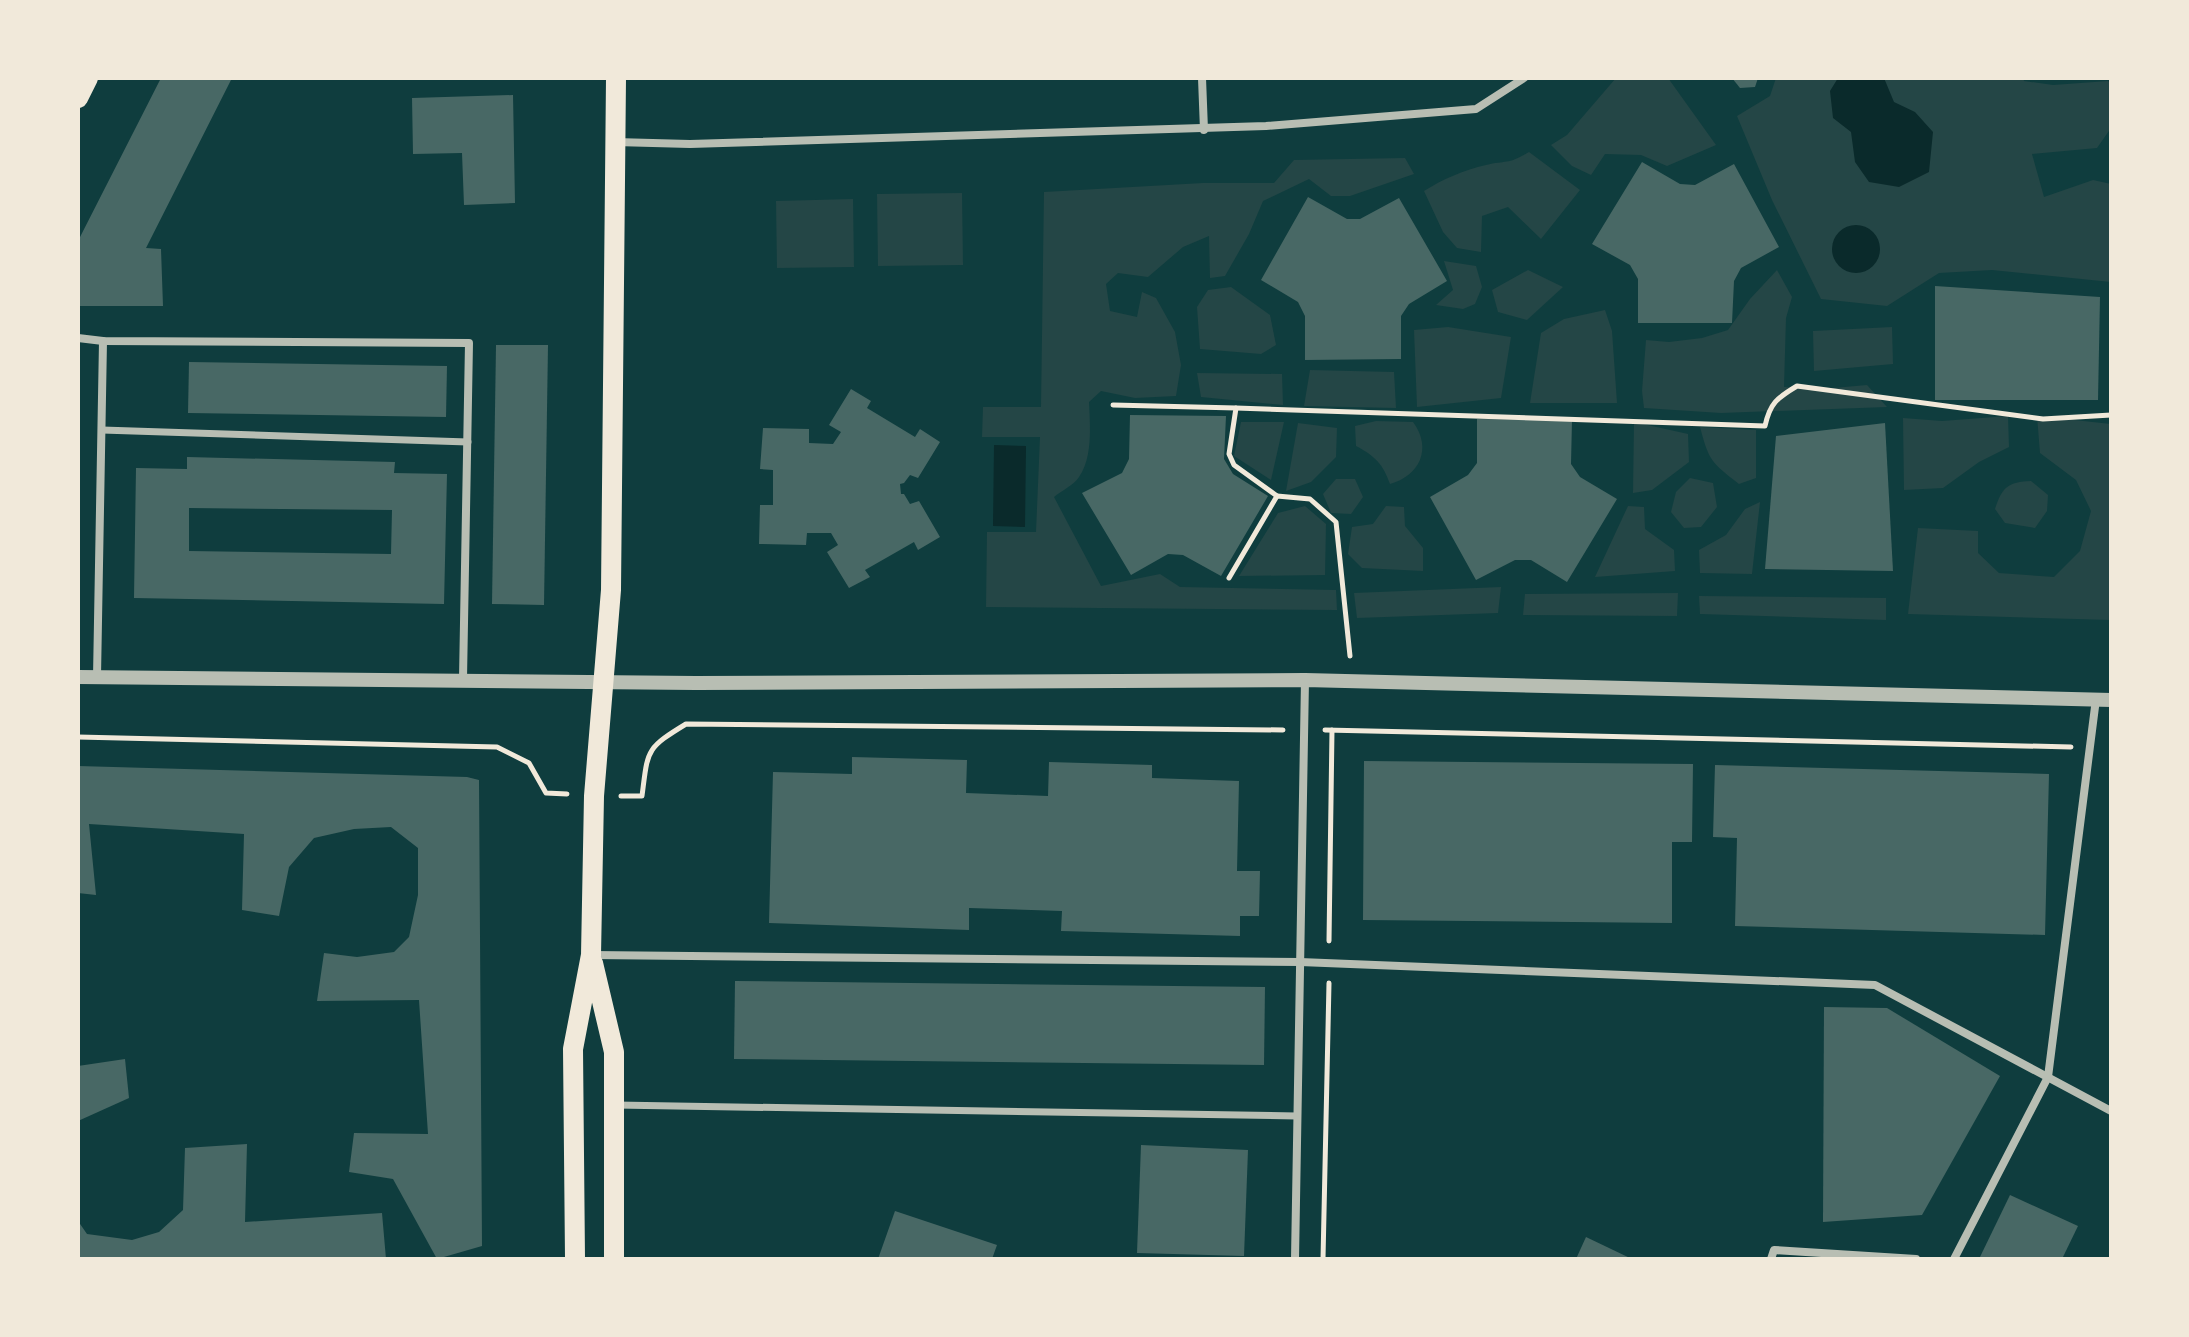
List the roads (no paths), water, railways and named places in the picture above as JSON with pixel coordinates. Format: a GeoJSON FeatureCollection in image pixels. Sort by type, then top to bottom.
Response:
{"type":"FeatureCollection","features":[{"type":"Feature","properties":{"kind":"main road"},"geometry":{"type":"LineString","coordinates":[[78,98],[88,78]]}},
{"type":"Feature","properties":{"kind":"main road"},"geometry":{"type":"LineString","coordinates":[[575,1259],[573,1049],[591,955],[594,796],[611,590],[616,78]]}},
{"type":"Feature","properties":{"kind":"main road"},"geometry":{"type":"LineString","coordinates":[[591,955],[614,1052],[614,1259]]}},
{"type":"Feature","properties":{"kind":"street"},"geometry":{"type":"LineString","coordinates":[[1202,78],[1204,130]]}},
{"type":"Feature","properties":{"kind":"street"},"geometry":{"type":"LineString","coordinates":[[615,142],[690,144],[1204,130],[1476,109],[1524,78]]}},
{"type":"Feature","properties":{"kind":"street"},"geometry":{"type":"LineString","coordinates":[[78,338],[103,341],[469,343],[463,679]]}},
{"type":"Feature","properties":{"kind":"street"},"geometry":{"type":"LineString","coordinates":[[97,677],[103,341]]}},
{"type":"Feature","properties":{"kind":"street"},"geometry":{"type":"LineString","coordinates":[[102,430],[468,442]]}},
{"type":"Feature","properties":{"kind":"street"},"geometry":{"type":"LineString","coordinates":[[78,677],[604,682],[1305,680],[2104,699],[2048,1077],[1954,1259]]}},
{"type":"Feature","properties":{"kind":"street"},"geometry":{"type":"LineString","coordinates":[[1295,1259],[1305,680]]}},
{"type":"Feature","properties":{"kind":"street"},"geometry":{"type":"LineString","coordinates":[[591,955],[1300,962],[1875,985],[2111,1111]]}},
{"type":"Feature","properties":{"kind":"street"},"geometry":{"type":"LineString","coordinates":[[614,1105],[1297,1116]]}},
{"type":"Feature","properties":{"kind":"street"},"geometry":{"type":"LineString","coordinates":[[1771,1259],[1774,1250],[1916,1259]]}}]}
